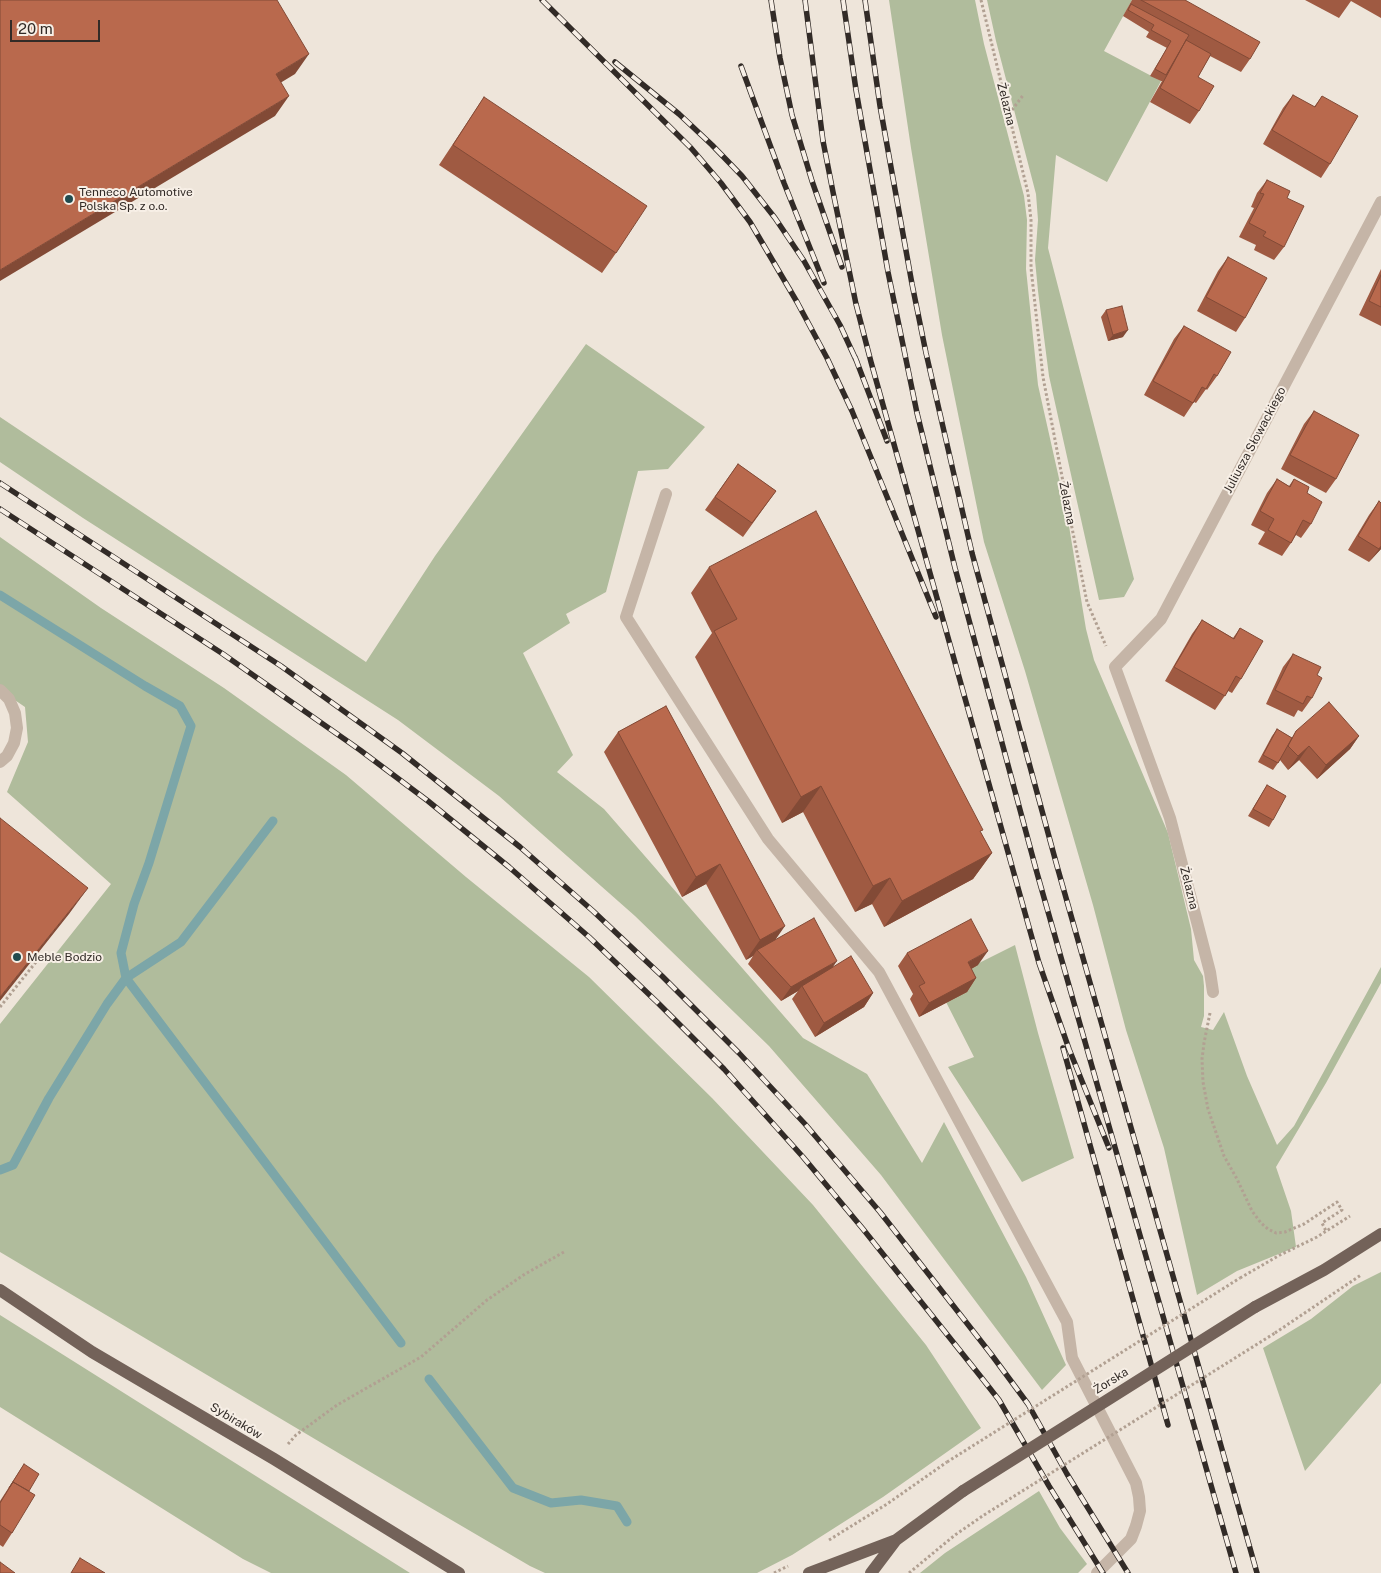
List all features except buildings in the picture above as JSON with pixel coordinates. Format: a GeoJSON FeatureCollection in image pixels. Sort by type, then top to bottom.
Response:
{"type":"FeatureCollection","features":[{"type":"Feature","properties":{"kind":"main road","name":"Żorska"},"geometry":{"type":"LineString","coordinates":[[871,1573],[896,1540],[916,1523],[963,1491],[1255,1307],[1324,1270],[1381,1234]]}},
{"type":"Feature","properties":{"kind":"main road","name":"Sybiraków"},"geometry":{"type":"LineString","coordinates":[[0,1290],[92,1352],[274,1459],[459,1573]]}},
{"type":"Feature","properties":{"kind":"main road"},"geometry":{"type":"LineString","coordinates":[[809,1573],[896,1540]]}},
{"type":"Feature","properties":{"kind":"street","name":"Juliusza Słowackiego"},"geometry":{"type":"LineString","coordinates":[[1115,667],[1161,619],[1381,202]]}},
{"type":"Feature","properties":{"kind":"street"},"geometry":{"type":"LineString","coordinates":[[666,494],[626,617],[768,839],[880,972],[1067,1322],[1072,1358],[1136,1483],[1140,1497],[1140,1511],[1130,1539],[1097,1573]]}},
{"type":"Feature","properties":{"kind":"street","name":"Żelazna"},"geometry":{"type":"LineString","coordinates":[[1115,667],[1170,818],[1191,896],[1213,992]]}},
{"type":"Feature","properties":{"kind":"street"},"geometry":{"type":"LineString","coordinates":[[0,690],[9,699],[15,713],[17,728],[14,743],[7,756],[0,762]]}},
{"type":"Feature","properties":{"kind":"path","name":"Żelazna"},"geometry":{"type":"LineString","coordinates":[[981,0],[1028,194],[1031,220],[1031,268],[1043,377],[1068,513],[1087,602],[1115,667]]}},
{"type":"Feature","properties":{"kind":"path"},"geometry":{"type":"LineString","coordinates":[[1009,114],[1024,94]]}},
{"type":"Feature","properties":{"kind":"path"},"geometry":{"type":"LineString","coordinates":[[0,1007],[36,962]]}},
{"type":"Feature","properties":{"kind":"path"},"geometry":{"type":"LineString","coordinates":[[1213,992],[1204,1043],[1203,1082],[1208,1109],[1224,1156],[1237,1178],[1252,1211],[1260,1223],[1268,1230],[1276,1233],[1292,1230],[1337,1202],[1342,1210],[1322,1223],[1326,1231]]}},
{"type":"Feature","properties":{"kind":"path"},"geometry":{"type":"LineString","coordinates":[[827,1541],[886,1504],[947,1462],[1240,1278],[1350,1216]]}},
{"type":"Feature","properties":{"kind":"path"},"geometry":{"type":"LineString","coordinates":[[274,1459],[296,1435],[337,1405],[421,1358],[487,1300],[525,1274],[564,1252]]}},
{"type":"Feature","properties":{"kind":"path"},"geometry":{"type":"LineString","coordinates":[[910,1573],[955,1535],[984,1515],[1275,1333],[1364,1274]]}},
{"type":"Feature","properties":{"kind":"path"},"geometry":{"type":"LineString","coordinates":[[774,1573],[794,1562]]}},
{"type":"Feature","properties":{"kind":"green space"},"geometry":{"type":"Polygon","coordinates":[[[889,0],[975,0],[984,44],[1024,196],[1027,220],[1026,269],[1038,385],[1067,514],[1086,629],[1094,660],[1168,833],[1191,929],[1194,960],[1203,976],[1204,1016],[1201,1027],[1213,1030],[1224,1012],[1247,1076],[1277,1145],[1294,1126],[1381,967],[1381,983],[1326,1083],[1276,1167],[1291,1211],[1296,1247],[1237,1271],[1197,1295],[1164,1148],[1126,1030],[1093,905],[1025,671],[984,542],[942,335],[889,0]]]}},
{"type":"Feature","properties":{"kind":"green space"},"geometry":{"type":"Polygon","coordinates":[[[987,0],[1132,0],[1104,51],[1161,81],[1107,182],[1056,155],[1048,248],[1134,579],[1124,597],[1099,600],[1049,376],[1035,260],[1038,220],[1036,194],[987,0]]]}},
{"type":"Feature","properties":{"kind":"green space"},"geometry":{"type":"Polygon","coordinates":[[[586,344],[705,427],[668,469],[638,471],[606,592],[566,614],[570,623],[523,653],[573,755],[557,772],[604,809],[803,1038],[867,1074],[922,1163],[944,1122],[1026,1277],[1066,1365],[1042,1390],[881,1175],[769,1046],[635,916],[499,796],[398,720],[83,518],[0,462],[0,417],[366,662],[435,556],[586,344]]]}},
{"type":"Feature","properties":{"kind":"green space"},"geometry":{"type":"Polygon","coordinates":[[[0,537],[101,608],[224,688],[346,775],[466,877],[589,977],[712,1098],[813,1205],[926,1345],[981,1428],[883,1497],[792,1555],[757,1573],[545,1573],[431,1508],[0,1252],[0,1024],[111,884],[7,792],[28,742],[25,707],[0,690],[0,537]]]}},
{"type":"Feature","properties":{"kind":"green space"},"geometry":{"type":"Polygon","coordinates":[[[1015,945],[1074,1158],[1022,1182],[948,1067],[974,1057],[946,1002],[959,976],[979,963],[1015,945]]]}},
{"type":"Feature","properties":{"kind":"green space"},"geometry":{"type":"Polygon","coordinates":[[[1381,1272],[1381,1383],[1305,1471],[1263,1348],[1311,1319],[1353,1286],[1381,1272]]]}},
{"type":"Feature","properties":{"kind":"green space"},"geometry":{"type":"Polygon","coordinates":[[[0,1315],[410,1573],[271,1573],[243,1559],[0,1407],[0,1315]]]}},
{"type":"Feature","properties":{"kind":"green space"},"geometry":{"type":"Polygon","coordinates":[[[1039,1491],[1060,1528],[1087,1564],[1078,1573],[920,1573],[945,1553],[1039,1491]]]}},
{"type":"Feature","properties":{"kind":"waterway"},"geometry":{"type":"LineString","coordinates":[[0,595],[180,706],[191,726],[149,863],[134,904],[121,953],[126,978],[401,1343]]}},
{"type":"Feature","properties":{"kind":"waterway"},"geometry":{"type":"LineString","coordinates":[[0,1170],[13,1165],[49,1098],[107,1004],[126,978],[181,942],[273,821]]}},
{"type":"Feature","properties":{"kind":"waterway"},"geometry":{"type":"LineString","coordinates":[[429,1379],[513,1488],[551,1503],[581,1500],[617,1506],[627,1522]]}},
{"type":"Feature","properties":{"kind":"railway"},"geometry":{"type":"LineString","coordinates":[[542,0],[691,148],[721,183],[750,222],[797,302],[827,358],[852,411],[936,617]]}},
{"type":"Feature","properties":{"kind":"railway"},"geometry":{"type":"LineString","coordinates":[[771,0],[780,58],[792,115],[812,181],[842,267]]}},
{"type":"Feature","properties":{"kind":"railway"},"geometry":{"type":"LineString","coordinates":[[805,0],[823,141],[856,304],[871,362],[1039,963],[1069,1049],[1109,1148]]}},
{"type":"Feature","properties":{"kind":"railway"},"geometry":{"type":"LineString","coordinates":[[843,0],[856,90],[888,272],[917,413],[955,568],[1037,873],[1236,1573]]}},
{"type":"Feature","properties":{"kind":"railway"},"geometry":{"type":"LineString","coordinates":[[865,0],[880,106],[912,284],[972,553],[1057,866],[1257,1573]]}},
{"type":"Feature","properties":{"kind":"railway"},"geometry":{"type":"LineString","coordinates":[[615,62],[679,114],[742,176],[775,218],[804,261],[840,325],[857,362]]}},
{"type":"Feature","properties":{"kind":"railway"},"geometry":{"type":"LineString","coordinates":[[741,66],[784,183],[824,283]]}},
{"type":"Feature","properties":{"kind":"railway"},"geometry":{"type":"LineString","coordinates":[[855,357],[887,441]]}},
{"type":"Feature","properties":{"kind":"railway"},"geometry":{"type":"LineString","coordinates":[[0,483],[281,666],[402,753],[520,847],[593,911],[662,976],[739,1053],[805,1124],[880,1212],[991,1354],[1028,1404],[1067,1474],[1128,1573]]}},
{"type":"Feature","properties":{"kind":"railway"},"geometry":{"type":"LineString","coordinates":[[0,509],[223,654],[360,750],[428,801],[509,867],[589,937],[658,1003],[724,1069],[803,1157],[999,1400],[1103,1573]]}},
{"type":"Feature","properties":{"kind":"railway"},"geometry":{"type":"LineString","coordinates":[[1063,1048],[1168,1425]]}},
{"type":"Feature","properties":{"kind":"place","name":"Tenneco Automotive Polska Sp. z o.o."},"geometry":{"type":"Point","coordinates":[69,199]}},
{"type":"Feature","properties":{"kind":"place","name":"Meble Bodzio"},"geometry":{"type":"Point","coordinates":[17,957]}}]}
